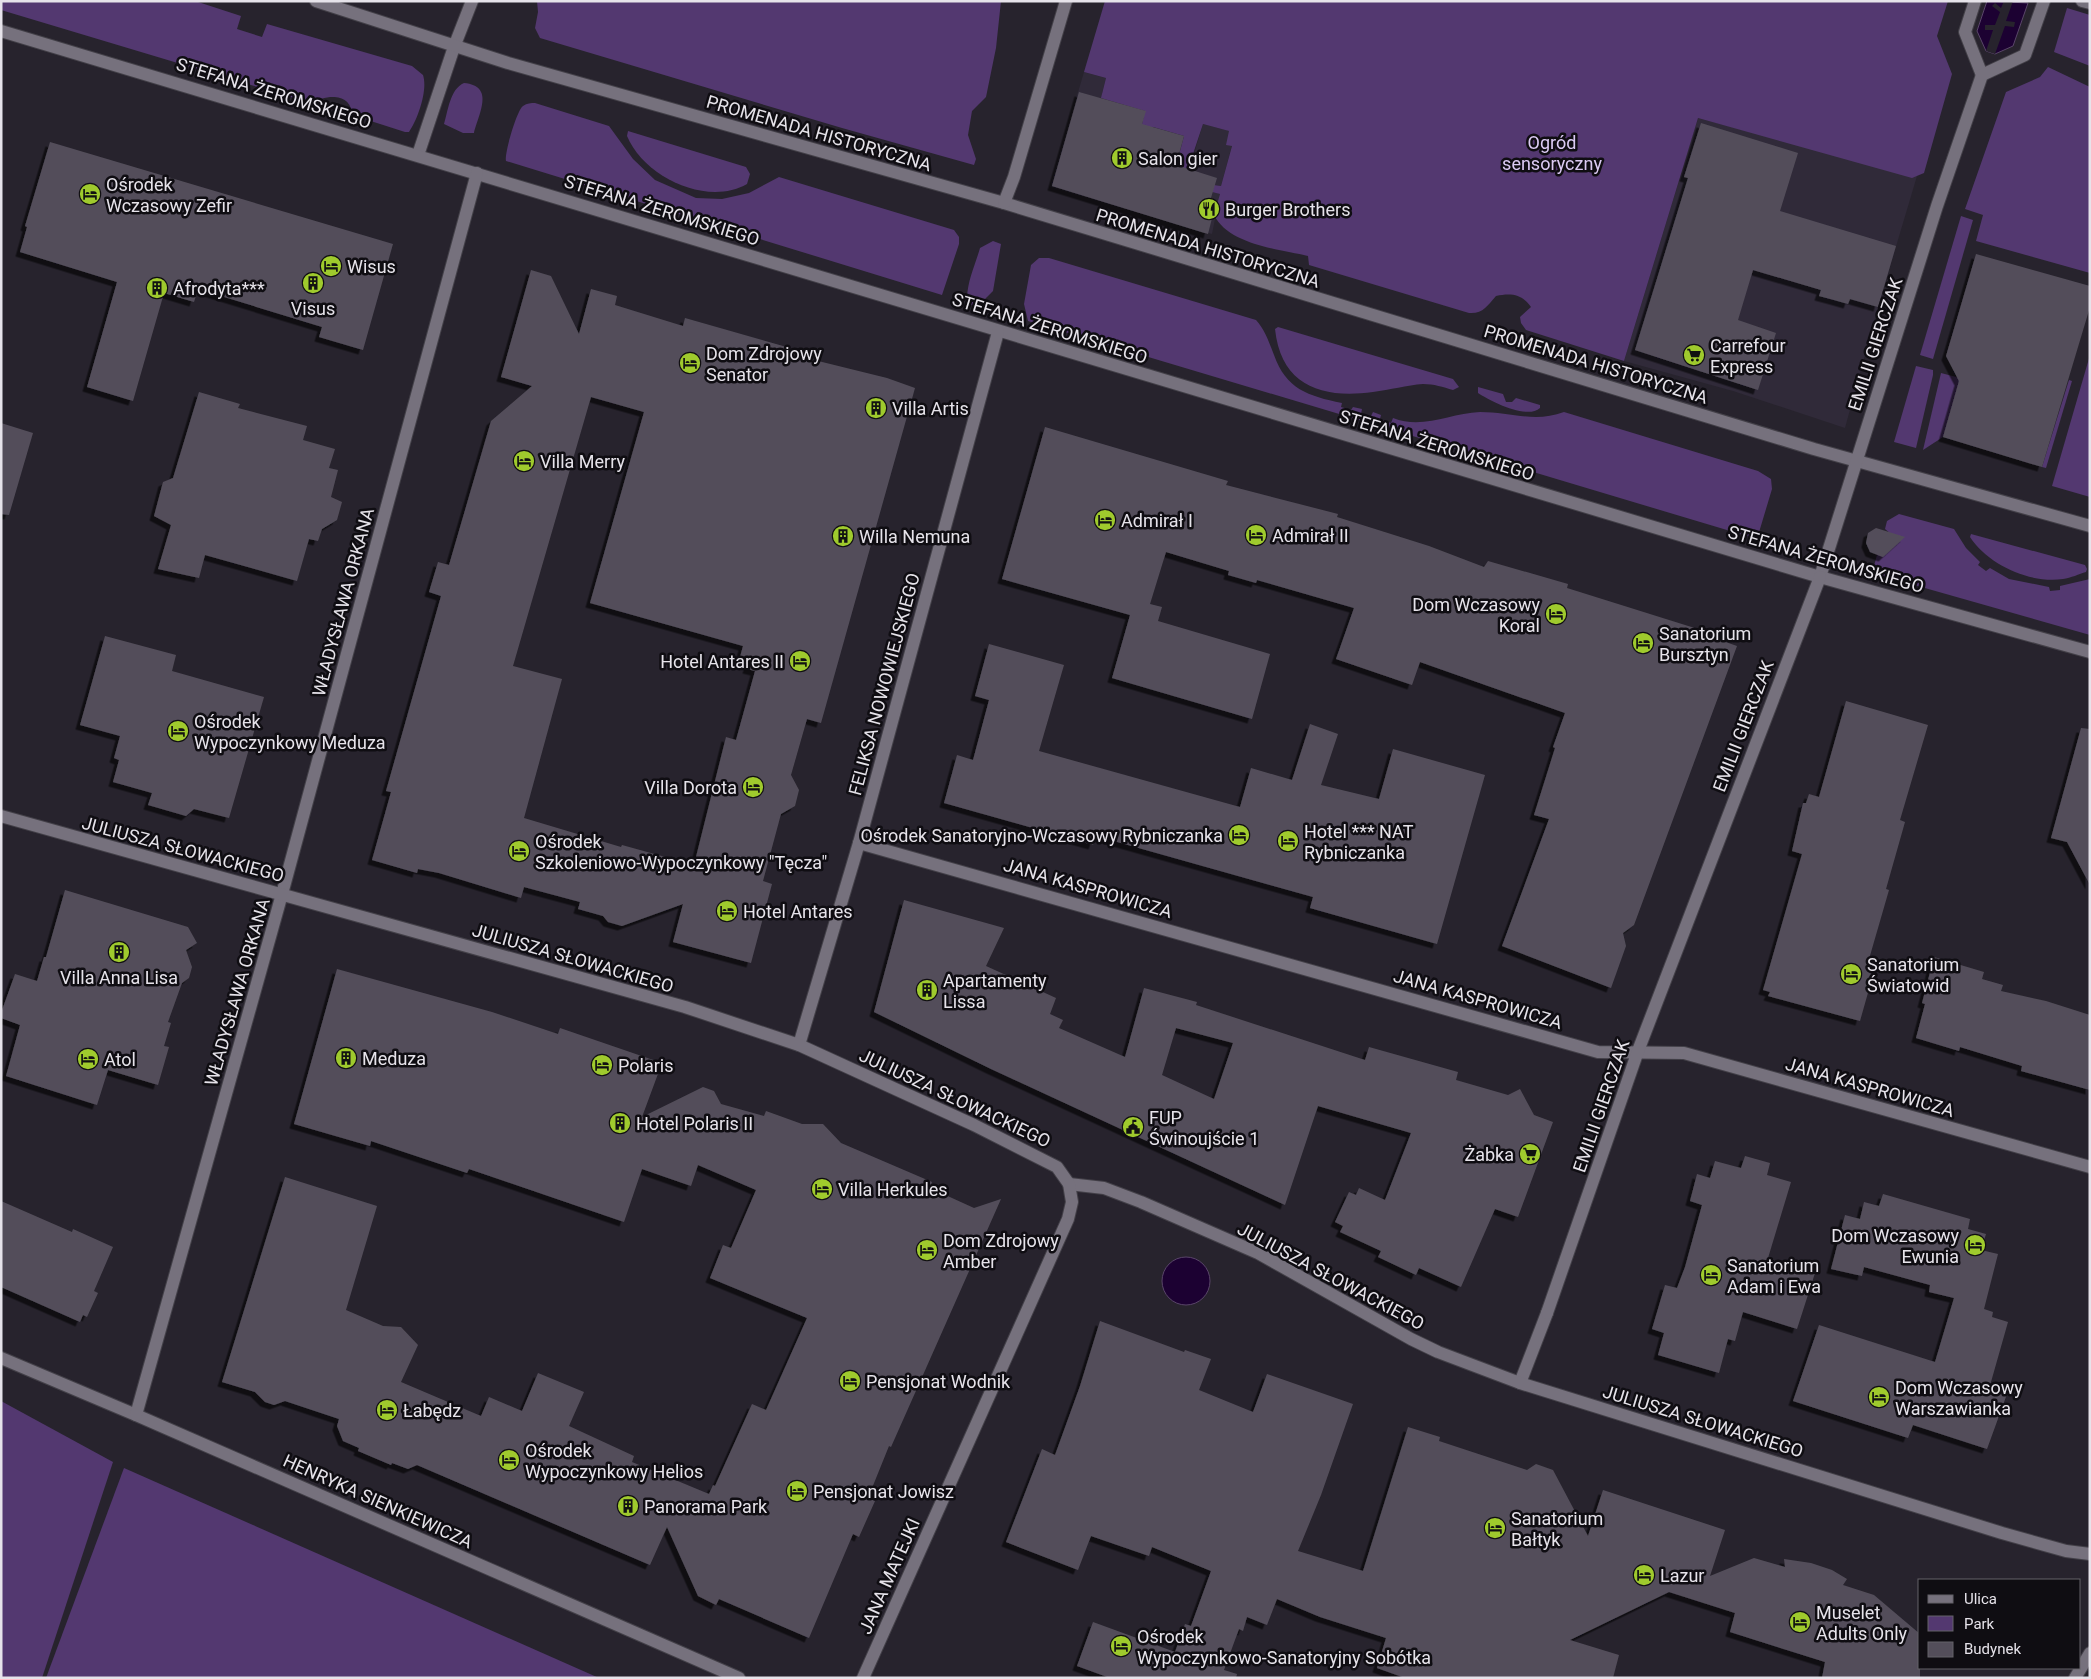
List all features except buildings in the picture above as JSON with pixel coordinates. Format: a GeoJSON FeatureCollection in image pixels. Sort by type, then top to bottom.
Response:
{"type":"FeatureCollection","features":[{"type":"Feature","properties":{"kind":"street","name":"PROMENADA HISTORYCZNA"},"geometry":{"type":"LineString","coordinates":[[316,1],[454,46],[1004,204],[1265,284],[1856,460],[2090,526]]}},
{"type":"Feature","properties":{"kind":"street"},"geometry":{"type":"LineString","coordinates":[[418,155],[454,46],[472,1]]}},
{"type":"Feature","properties":{"kind":"street"},"geometry":{"type":"LineString","coordinates":[[1004,204],[1014,177],[1066,1]]}},
{"type":"Feature","properties":{"kind":"street"},"geometry":{"type":"LineString","coordinates":[[1975,1],[1964,32],[1982,75],[2025,55],[2044,1]]}},
{"type":"Feature","properties":{"kind":"street"},"geometry":{"type":"LineString","coordinates":[[2082,1],[2090,3]]}},
{"type":"Feature","properties":{"kind":"street","name":"STEFANA ŻEROMSKIEGO"},"geometry":{"type":"LineString","coordinates":[[1,30],[998,332],[1820,578],[2090,652]]}},
{"type":"Feature","properties":{"kind":"street","name":"EMILII GIERCZAK"},"geometry":{"type":"LineString","coordinates":[[1520,1383],[1547,1313],[1638,1051],[1820,578],[1856,460],[1982,75]]}},
{"type":"Feature","properties":{"kind":"street","name":"WŁADYSŁAWA ORKANA"},"geometry":{"type":"LineString","coordinates":[[136,1415],[282,894],[477,173]]}},
{"type":"Feature","properties":{"kind":"street","name":"FELIKSA NOWOWIEJSKIEGO"},"geometry":{"type":"LineString","coordinates":[[799,1045],[859,843],[998,332]]}},
{"type":"Feature","properties":{"kind":"street","name":"JULIUSZA SŁOWACKIEGO"},"geometry":{"type":"LineString","coordinates":[[1,816],[685,1007],[799,1045],[1034,1153],[1057,1167],[1069,1184],[1104,1188],[1258,1253],[1411,1339],[1438,1352],[1520,1383],[2002,1533],[2066,1551],[2090,1554]]}},
{"type":"Feature","properties":{"kind":"street","name":"JANA KASPROWICZA"},"geometry":{"type":"LineString","coordinates":[[859,843],[1598,1052],[1684,1053],[2090,1167]]}},
{"type":"Feature","properties":{"kind":"street","name":"JANA MATEJKI"},"geometry":{"type":"LineString","coordinates":[[863,1678],[1068,1219],[1072,1202],[1069,1184]]}},
{"type":"Feature","properties":{"kind":"street","name":"HENRYKA SIENKIEWICZA"},"geometry":{"type":"LineString","coordinates":[[1,1358],[739,1678]]}},
{"type":"Feature","properties":{"kind":"street"},"geometry":{"type":"LineString","coordinates":[[2081,1668],[2090,1653]]}},
{"type":"Feature","properties":{"kind":"shaded area"},"geometry":{"type":"Polygon","coordinates":[[[1987,1],[2028,3],[2013,46],[1995,54],[1986,51],[1977,31],[1987,1]]]}},
{"type":"Feature","properties":{"kind":"shaded area"},"geometry":{"type":"Polygon","coordinates":[[[1084,72],[1106,78],[1102,93],[1146,111],[1139,137],[1152,127],[1184,136],[1176,165],[1186,163],[1188,156],[1193,157],[1203,124],[1230,131],[1232,145],[1221,186],[1215,185],[1213,192],[1220,194],[1212,234],[1050,187],[1084,72]]]}},
{"type":"Feature","properties":{"kind":"shaded area"},"geometry":{"type":"Polygon","coordinates":[[[1698,118],[1917,176],[1878,307],[1845,428],[1733,391],[1624,361],[1698,118]]]}},
{"type":"Feature","properties":{"kind":"shaded area"},"geometry":{"type":"Polygon","coordinates":[[[1181,1257],[1191,1257],[1203,1264],[1210,1276],[1210,1286],[1203,1298],[1191,1305],[1181,1305],[1173,1301],[1166,1294],[1162,1286],[1162,1276],[1166,1268],[1173,1261],[1181,1257]]]}},
{"type":"Feature","properties":{"kind":"green space"},"geometry":{"type":"Polygon","coordinates":[[[1,1],[195,1],[241,16],[237,29],[262,37],[267,24],[412,66],[423,75],[423,96],[419,112],[409,132],[405,132],[352,115],[351,108],[347,102],[337,97],[324,98],[311,103],[1,10],[1,1]]]}},
{"type":"Feature","properties":{"kind":"green space"},"geometry":{"type":"Polygon","coordinates":[[[537,1],[1001,1],[996,48],[986,97],[972,111],[968,135],[976,159],[974,165],[842,128],[540,38],[535,28],[538,12],[537,1]]]}},
{"type":"Feature","properties":{"kind":"green space","name":"Ogród sensoryczny"},"geometry":{"type":"Polygon","coordinates":[[[1105,1],[1948,1],[1937,36],[1952,74],[1924,173],[1912,178],[1698,118],[1624,361],[1526,330],[1521,323],[1520,317],[1531,307],[1520,297],[1496,296],[1481,311],[1469,313],[1309,265],[1308,256],[1269,248],[1231,233],[1221,225],[1214,215],[1220,194],[1212,192],[1214,185],[1221,186],[1232,146],[1226,145],[1229,131],[1203,124],[1192,157],[1188,157],[1186,163],[1192,164],[1190,170],[1176,166],[1184,136],[1153,127],[1139,137],[1145,111],[1101,98],[1106,78],[1084,72],[1105,1]]]}},
{"type":"Feature","properties":{"kind":"green space"},"geometry":{"type":"Polygon","coordinates":[[[2067,8],[2090,15],[2090,66],[2054,52],[2067,8]]]}},
{"type":"Feature","properties":{"kind":"green space"},"geometry":{"type":"Polygon","coordinates":[[[2048,67],[2090,87],[2090,273],[1976,241],[1983,215],[1965,209],[2006,92],[2040,77],[2048,67]]]}},
{"type":"Feature","properties":{"kind":"green space"},"geometry":{"type":"Polygon","coordinates":[[[464,83],[474,85],[482,95],[481,109],[474,133],[463,133],[444,124],[453,95],[459,86],[464,83]]]}},
{"type":"Feature","properties":{"kind":"green space"},"geometry":{"type":"Polygon","coordinates":[[[535,103],[609,126],[633,159],[655,180],[696,198],[722,199],[749,193],[779,177],[954,230],[959,237],[959,244],[942,295],[506,161],[514,123],[520,109],[526,104],[535,103]]]}},
{"type":"Feature","properties":{"kind":"green space"},"geometry":{"type":"Polygon","coordinates":[[[628,131],[746,167],[750,174],[747,184],[731,190],[714,192],[696,190],[678,184],[647,164],[635,151],[627,136],[628,131]]]}},
{"type":"Feature","properties":{"kind":"green space"},"geometry":{"type":"Polygon","coordinates":[[[1961,216],[1973,220],[1933,359],[1920,355],[1961,216]]]}},
{"type":"Feature","properties":{"kind":"green space"},"geometry":{"type":"Polygon","coordinates":[[[993,241],[1001,244],[993,291],[982,302],[968,306],[967,292],[980,248],[993,241]]]}},
{"type":"Feature","properties":{"kind":"green space"},"geometry":{"type":"Polygon","coordinates":[[[1039,258],[1049,258],[1256,320],[1266,336],[1279,367],[1292,383],[1309,394],[1342,403],[1341,407],[1351,410],[1353,407],[1362,409],[1361,414],[1371,416],[1373,412],[1381,415],[1380,419],[1391,423],[1393,418],[1404,421],[1426,422],[1480,412],[1543,417],[1564,412],[1758,471],[1771,479],[1772,489],[1757,539],[1028,321],[1024,304],[1031,265],[1039,258]]]}},
{"type":"Feature","properties":{"kind":"green space"},"geometry":{"type":"Polygon","coordinates":[[[1278,327],[1453,379],[1459,387],[1453,390],[1423,384],[1354,394],[1321,390],[1295,376],[1286,364],[1279,348],[1275,329],[1278,327]]]}},
{"type":"Feature","properties":{"kind":"green space"},"geometry":{"type":"Polygon","coordinates":[[[2090,355],[2090,497],[2052,486],[2090,355]]]}},
{"type":"Feature","properties":{"kind":"green space"},"geometry":{"type":"Polygon","coordinates":[[[1916,366],[1933,370],[1933,375],[1916,448],[1894,442],[1916,366]]]}},
{"type":"Feature","properties":{"kind":"green space"},"geometry":{"type":"Polygon","coordinates":[[[1941,373],[1960,378],[1943,437],[1923,450],[1941,373]]]}},
{"type":"Feature","properties":{"kind":"green space"},"geometry":{"type":"Polygon","coordinates":[[[2069,380],[2072,381],[2046,468],[2042,467],[2069,380]]]}},
{"type":"Feature","properties":{"kind":"green space"},"geometry":{"type":"Polygon","coordinates":[[[1478,387],[1503,394],[1506,402],[1512,402],[1516,398],[1540,405],[1540,408],[1527,412],[1509,408],[1478,393],[1478,387]]]}},
{"type":"Feature","properties":{"kind":"green space"},"geometry":{"type":"Polygon","coordinates":[[[1899,514],[1954,529],[1966,548],[1980,562],[1978,565],[1986,571],[1990,568],[2009,579],[2049,587],[2050,591],[2060,590],[2060,586],[2090,579],[2090,635],[1872,573],[1877,555],[1891,534],[1885,529],[1887,521],[1899,514]]]}},
{"type":"Feature","properties":{"kind":"green space"},"geometry":{"type":"Polygon","coordinates":[[[1971,534],[2085,565],[2087,569],[2086,572],[2063,579],[2051,580],[2024,575],[1999,564],[1988,556],[1970,537],[1971,534]]]}},
{"type":"Feature","properties":{"kind":"green space"},"geometry":{"type":"Polygon","coordinates":[[[1,1401],[113,1462],[42,1678],[1,1678],[1,1401]]]}},
{"type":"Feature","properties":{"kind":"green space"},"geometry":{"type":"Polygon","coordinates":[[[124,1468],[599,1678],[46,1678],[124,1468]]]}},
{"type":"Feature","properties":{"kind":"pier"},"geometry":{"type":"Polygon","coordinates":[[[2004,1],[2013,1],[2006,21],[2015,22],[2014,27],[2005,26],[1995,54],[1986,51],[1993,30],[1985,30],[1985,25],[1995,25],[2000,12],[1992,6],[1995,3],[2001,8],[2004,1]]]}},
{"type":"Feature","properties":{"kind":"place","name":"Salon gier"},"geometry":{"type":"Point","coordinates":[1122,158]}},
{"type":"Feature","properties":{"kind":"place","name":"Ośrodek Wczasowy Zefir"},"geometry":{"type":"Point","coordinates":[90,194]}},
{"type":"Feature","properties":{"kind":"place","name":"Burger Brothers"},"geometry":{"type":"Point","coordinates":[1209,209]}},
{"type":"Feature","properties":{"kind":"place","name":"Wisus"},"geometry":{"type":"Point","coordinates":[331,266]}},
{"type":"Feature","properties":{"kind":"place","name":"Visus"},"geometry":{"type":"Point","coordinates":[313,283]}},
{"type":"Feature","properties":{"kind":"place","name":"Afrodyta***"},"geometry":{"type":"Point","coordinates":[157,288]}},
{"type":"Feature","properties":{"kind":"place","name":"Carrefour Express"},"geometry":{"type":"Point","coordinates":[1694,355]}},
{"type":"Feature","properties":{"kind":"place","name":"Dom Zdrojowy Senator"},"geometry":{"type":"Point","coordinates":[690,363]}},
{"type":"Feature","properties":{"kind":"place","name":"Villa Artis"},"geometry":{"type":"Point","coordinates":[876,408]}},
{"type":"Feature","properties":{"kind":"place","name":"Villa Merry"},"geometry":{"type":"Point","coordinates":[524,461]}},
{"type":"Feature","properties":{"kind":"place","name":"Admirał I"},"geometry":{"type":"Point","coordinates":[1105,520]}},
{"type":"Feature","properties":{"kind":"place","name":"Admirał II"},"geometry":{"type":"Point","coordinates":[1256,535]}},
{"type":"Feature","properties":{"kind":"place","name":"Willa Nemuna"},"geometry":{"type":"Point","coordinates":[843,536]}},
{"type":"Feature","properties":{"kind":"place","name":"Dom Wczasowy Koral"},"geometry":{"type":"Point","coordinates":[1556,614]}},
{"type":"Feature","properties":{"kind":"place","name":"Sanatorium Bursztyn"},"geometry":{"type":"Point","coordinates":[1643,643]}},
{"type":"Feature","properties":{"kind":"place","name":"Hotel Antares II"},"geometry":{"type":"Point","coordinates":[800,661]}},
{"type":"Feature","properties":{"kind":"place","name":"Ośrodek Wypoczynkowy Meduza"},"geometry":{"type":"Point","coordinates":[178,731]}},
{"type":"Feature","properties":{"kind":"place","name":"Villa Dorota"},"geometry":{"type":"Point","coordinates":[753,787]}},
{"type":"Feature","properties":{"kind":"place","name":"Ośrodek Sanatoryjno-Wczasowy Rybniczanka"},"geometry":{"type":"Point","coordinates":[1239,835]}},
{"type":"Feature","properties":{"kind":"place","name":"Hotel *** NAT Rybniczanka"},"geometry":{"type":"Point","coordinates":[1288,841]}},
{"type":"Feature","properties":{"kind":"place","name":"Ośrodek Szkoleniowo-Wypoczynkowy \"Tęcza\""},"geometry":{"type":"Point","coordinates":[519,851]}},
{"type":"Feature","properties":{"kind":"place","name":"Hotel Antares"},"geometry":{"type":"Point","coordinates":[727,911]}},
{"type":"Feature","properties":{"kind":"place","name":"Villa Anna Lisa"},"geometry":{"type":"Point","coordinates":[119,952]}},
{"type":"Feature","properties":{"kind":"place","name":"Sanatorium Światowid"},"geometry":{"type":"Point","coordinates":[1851,974]}},
{"type":"Feature","properties":{"kind":"place","name":"Apartamenty Lissa"},"geometry":{"type":"Point","coordinates":[927,990]}},
{"type":"Feature","properties":{"kind":"place","name":"Meduza"},"geometry":{"type":"Point","coordinates":[346,1058]}},
{"type":"Feature","properties":{"kind":"place","name":"Atol"},"geometry":{"type":"Point","coordinates":[88,1059]}},
{"type":"Feature","properties":{"kind":"place","name":"Polaris"},"geometry":{"type":"Point","coordinates":[602,1065]}},
{"type":"Feature","properties":{"kind":"place","name":"Hotel Polaris II"},"geometry":{"type":"Point","coordinates":[620,1123]}},
{"type":"Feature","properties":{"kind":"place","name":"FUP Świnoujście 1"},"geometry":{"type":"Point","coordinates":[1133,1127]}},
{"type":"Feature","properties":{"kind":"place","name":"Żabka"},"geometry":{"type":"Point","coordinates":[1530,1154]}},
{"type":"Feature","properties":{"kind":"place","name":"Villa Herkules"},"geometry":{"type":"Point","coordinates":[822,1189]}},
{"type":"Feature","properties":{"kind":"place","name":"Dom Wczasowy Ewunia"},"geometry":{"type":"Point","coordinates":[1975,1245]}},
{"type":"Feature","properties":{"kind":"place","name":"Dom Zdrojowy Amber"},"geometry":{"type":"Point","coordinates":[927,1250]}},
{"type":"Feature","properties":{"kind":"place","name":"Sanatorium Adam i Ewa"},"geometry":{"type":"Point","coordinates":[1711,1275]}},
{"type":"Feature","properties":{"kind":"place","name":"Pensjonat Wodnik"},"geometry":{"type":"Point","coordinates":[850,1381]}},
{"type":"Feature","properties":{"kind":"place","name":"Dom Wczasowy Warszawianka"},"geometry":{"type":"Point","coordinates":[1879,1397]}},
{"type":"Feature","properties":{"kind":"place","name":"Łabędz"},"geometry":{"type":"Point","coordinates":[387,1410]}},
{"type":"Feature","properties":{"kind":"place","name":"Ośrodek Wypoczynkowy Helios"},"geometry":{"type":"Point","coordinates":[509,1460]}},
{"type":"Feature","properties":{"kind":"place","name":"Pensjonat Jowisz"},"geometry":{"type":"Point","coordinates":[797,1491]}},
{"type":"Feature","properties":{"kind":"place","name":"Panorama Park"},"geometry":{"type":"Point","coordinates":[628,1506]}},
{"type":"Feature","properties":{"kind":"place","name":"Sanatorium Bałtyk"},"geometry":{"type":"Point","coordinates":[1495,1528]}},
{"type":"Feature","properties":{"kind":"place","name":"Lazur"},"geometry":{"type":"Point","coordinates":[1644,1575]}},
{"type":"Feature","properties":{"kind":"place","name":"Muselet Adults Only"},"geometry":{"type":"Point","coordinates":[1800,1622]}},
{"type":"Feature","properties":{"kind":"place","name":"Ośrodek Wypoczynkowo-Sanatoryjny Sobótka"},"geometry":{"type":"Point","coordinates":[1121,1646]}}]}
